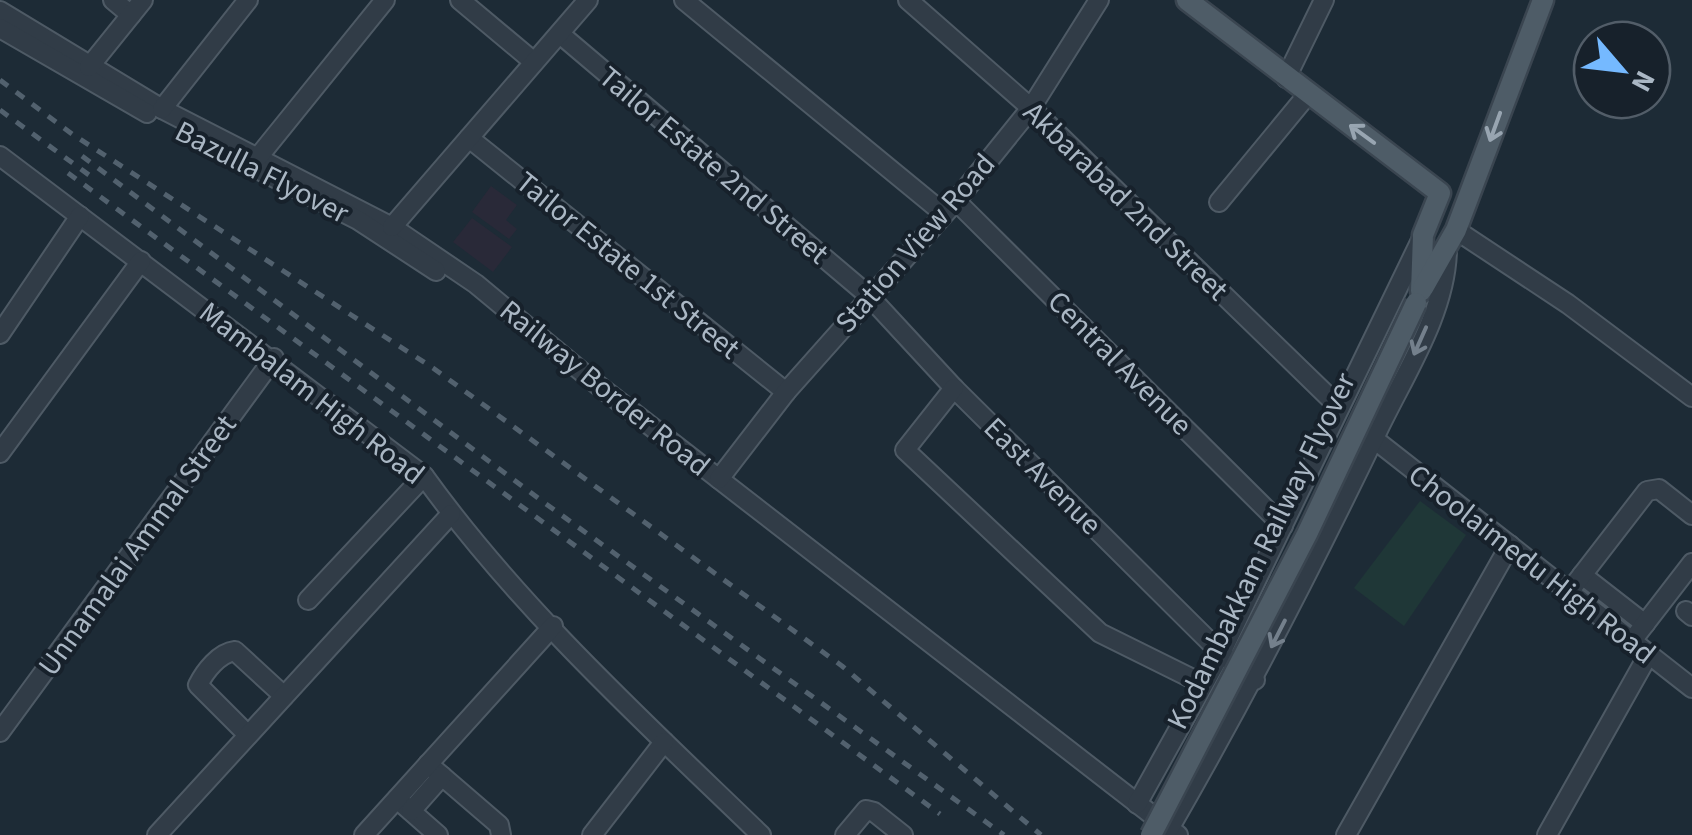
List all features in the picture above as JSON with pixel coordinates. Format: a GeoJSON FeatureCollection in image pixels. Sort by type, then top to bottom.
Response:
{"type":"FeatureCollection","features":[{"type":"Feature","properties":{"kind":"main road"},"geometry":{"type":"LineString","coordinates":[[1187,0],[1440,192],[1423,234]]}},
{"type":"Feature","properties":{"kind":"main road","name":"Kodambakkam Railway Flyover"},"geometry":{"type":"LineString","coordinates":[[1166,833],[1418,297],[1451,240],[1542,0]]}},
{"type":"Feature","properties":{"kind":"main road","name":"Kodambakkam Railway Flyover"},"geometry":{"type":"LineString","coordinates":[[1418,297],[1423,234]]}},
{"type":"Feature","properties":{"kind":"street"},"geometry":{"type":"LineString","coordinates":[[89,67],[137,7],[113,0]]}},
{"type":"Feature","properties":{"kind":"street"},"geometry":{"type":"LineString","coordinates":[[162,109],[248,0]]}},
{"type":"Feature","properties":{"kind":"street"},"geometry":{"type":"LineString","coordinates":[[259,156],[384,0]]}},
{"type":"Feature","properties":{"kind":"street"},"geometry":{"type":"LineString","coordinates":[[460,0],[534,62]]}},
{"type":"Feature","properties":{"kind":"street"},"geometry":{"type":"LineString","coordinates":[[392,226],[588,0]]}},
{"type":"Feature","properties":{"kind":"street","name":"Central Avenue"},"geometry":{"type":"LineString","coordinates":[[684,0],[949,206],[1283,526]]}},
{"type":"Feature","properties":{"kind":"street","name":"Akbarabad 2nd Street"},"geometry":{"type":"LineString","coordinates":[[908,0],[1031,108],[1338,406]]}},
{"type":"Feature","properties":{"kind":"street","name":"Station View Road"},"geometry":{"type":"LineString","coordinates":[[719,479],[786,392],[1031,108],[1100,0]]}},
{"type":"Feature","properties":{"kind":"street"},"geometry":{"type":"LineString","coordinates":[[1286,78],[1324,0]]}},
{"type":"Feature","properties":{"kind":"street","name":"Railway Border Road"},"geometry":{"type":"LineString","coordinates":[[0,11],[162,109],[392,226],[476,284],[519,323],[1137,804],[1166,833]]}},
{"type":"Feature","properties":{"kind":"street","name":"Bazulla Flyover"},"geometry":{"type":"LineString","coordinates":[[0,28],[112,95],[358,220],[519,323]]}},
{"type":"Feature","properties":{"kind":"street","name":"Tailor Estate 2nd Street"},"geometry":{"type":"LineString","coordinates":[[560,34],[868,295]]}},
{"type":"Feature","properties":{"kind":"street"},"geometry":{"type":"LineString","coordinates":[[1219,202],[1308,94]]}},
{"type":"Feature","properties":{"kind":"street","name":"Tailor Estate 1st Street"},"geometry":{"type":"LineString","coordinates":[[469,138],[786,392]]}},
{"type":"Feature","properties":{"kind":"street","name":"Mambalam High Road"},"geometry":{"type":"LineString","coordinates":[[0,156],[274,358],[424,476],[451,514],[553,626],[664,742],[761,835]]}},
{"type":"Feature","properties":{"kind":"street"},"geometry":{"type":"LineString","coordinates":[[0,334],[80,216]]}},
{"type":"Feature","properties":{"kind":"street"},"geometry":{"type":"LineString","coordinates":[[1137,804],[1221,652],[1423,234]]}},
{"type":"Feature","properties":{"kind":"street"},"geometry":{"type":"LineString","coordinates":[[1166,833],[1255,680],[1374,439],[1446,282],[1451,240],[1568,304],[1692,397]]}},
{"type":"Feature","properties":{"kind":"street"},"geometry":{"type":"LineString","coordinates":[[0,453],[141,261]]}},
{"type":"Feature","properties":{"kind":"street","name":"East Avenue"},"geometry":{"type":"LineString","coordinates":[[868,295],[954,388],[1221,652],[1255,680]]}},
{"type":"Feature","properties":{"kind":"street","name":"Unnamalai Ammal Street"},"geometry":{"type":"LineString","coordinates":[[0,732],[274,358]]}},
{"type":"Feature","properties":{"kind":"street"},"geometry":{"type":"LineString","coordinates":[[954,388],[905,450],[1100,633],[1203,684]]}},
{"type":"Feature","properties":{"kind":"street","name":"Choolaimedu High Road"},"geometry":{"type":"LineString","coordinates":[[1374,439],[1692,688]]}},
{"type":"Feature","properties":{"kind":"street"},"geometry":{"type":"LineString","coordinates":[[308,600],[424,476]]}},
{"type":"Feature","properties":{"kind":"street"},"geometry":{"type":"LineString","coordinates":[[1569,592],[1651,489],[1659,489],[1692,515]]}},
{"type":"Feature","properties":{"kind":"street"},"geometry":{"type":"LineString","coordinates":[[157,835],[451,514]]}},
{"type":"Feature","properties":{"kind":"street"},"geometry":{"type":"LineString","coordinates":[[1346,835],[1510,545]]}},
{"type":"Feature","properties":{"kind":"street"},"geometry":{"type":"LineString","coordinates":[[1631,642],[1692,563]]}},
{"type":"Feature","properties":{"kind":"street"},"geometry":{"type":"LineString","coordinates":[[1582,574],[1645,624]]}},
{"type":"Feature","properties":{"kind":"street"},"geometry":{"type":"LineString","coordinates":[[364,835],[404,805],[553,626]]}},
{"type":"Feature","properties":{"kind":"street"},"geometry":{"type":"LineString","coordinates":[[248,735],[198,685],[211,668],[227,652],[235,651],[284,696]]}},
{"type":"Feature","properties":{"kind":"street"},"geometry":{"type":"LineString","coordinates":[[1546,835],[1647,656]]}},
{"type":"Feature","properties":{"kind":"street"},"geometry":{"type":"LineString","coordinates":[[592,835],[664,742]]}},
{"type":"Feature","properties":{"kind":"street"},"geometry":{"type":"LineString","coordinates":[[435,770],[499,825],[501,835]]}},
{"type":"Feature","properties":{"kind":"street"},"geometry":{"type":"LineString","coordinates":[[404,805],[438,835]]}},
{"type":"Feature","properties":{"kind":"street"},"geometry":{"type":"LineString","coordinates":[[845,835],[863,811],[870,810],[904,835]]}},
{"type":"Feature","properties":{"kind":"shaded area"},"geometry":{"type":"Polygon","coordinates":[[[491,186],[517,205],[506,220],[517,229],[509,239],[472,212],[491,186]]]}},
{"type":"Feature","properties":{"kind":"shaded area"},"geometry":{"type":"Polygon","coordinates":[[[472,218],[512,247],[493,272],[453,242],[472,218]]]}},
{"type":"Feature","properties":{"kind":"green space"},"geometry":{"type":"Polygon","coordinates":[[[1420,501],[1466,535],[1404,626],[1354,588],[1420,501]]]}},
{"type":"Feature","properties":{"kind":"railway"},"geometry":{"type":"LineString","coordinates":[[0,80],[72,134],[433,368],[842,666],[1041,835]]}},
{"type":"Feature","properties":{"kind":"railway"},"geometry":{"type":"LineString","coordinates":[[0,110],[89,175]]}},
{"type":"Feature","properties":{"kind":"railway"},"geometry":{"type":"LineString","coordinates":[[82,156],[542,501],[1004,835]]}},
{"type":"Feature","properties":{"kind":"railway"},"geometry":{"type":"LineString","coordinates":[[68,173],[940,814]]}}]}
